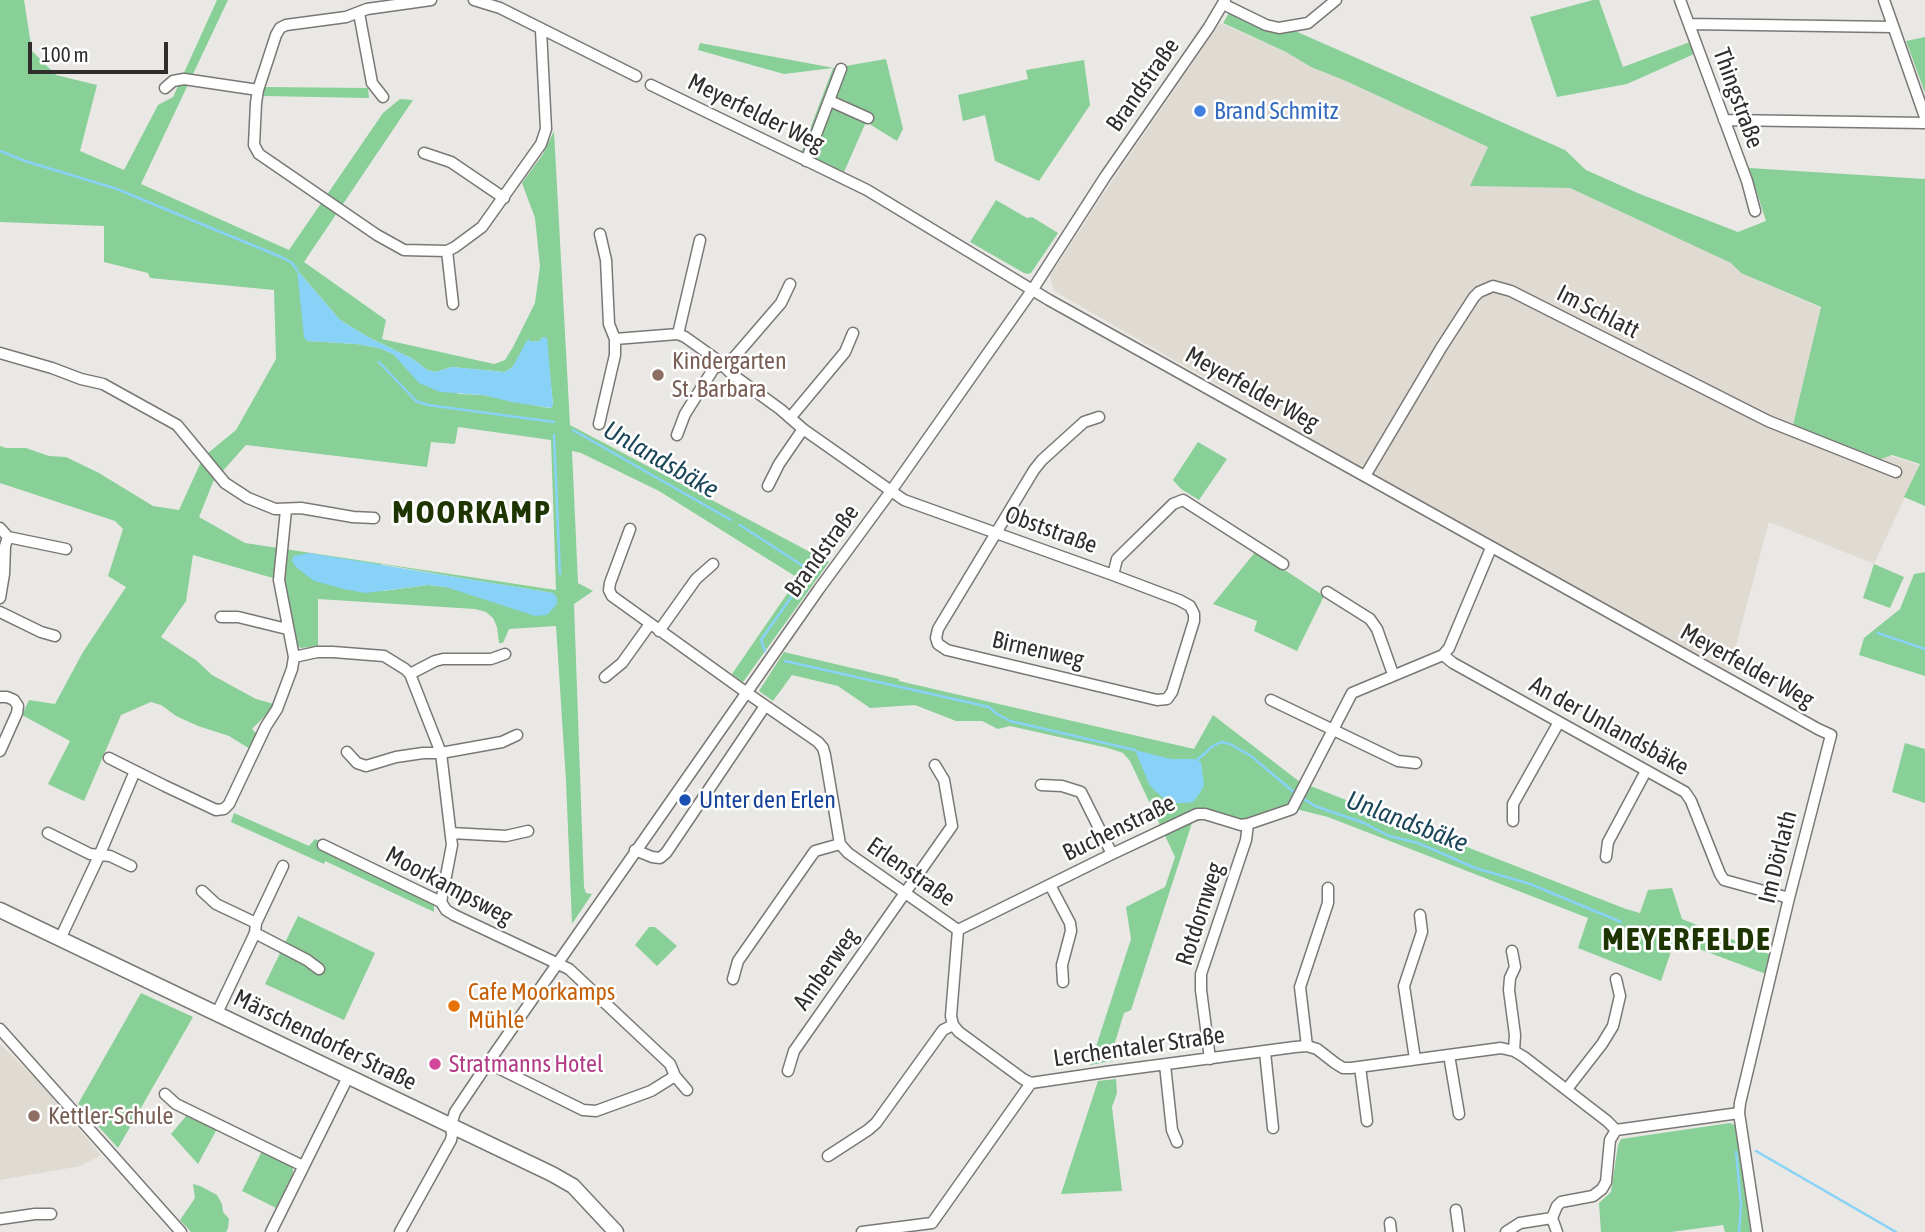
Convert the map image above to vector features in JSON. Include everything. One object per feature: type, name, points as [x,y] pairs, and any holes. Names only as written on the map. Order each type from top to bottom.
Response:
[{"type":"street","points":[[431,0],[368,9],[346,17],[280,28],[258,90],[254,145],[260,153],[377,235],[404,250],[447,251],[482,227],[541,144],[546,129],[541,30]]},
{"type":"street","points":[[474,0],[500,8],[636,76]]},
{"type":"street","points":[[1224,2],[1266,25],[1279,28],[1308,23],[1336,0]]},
{"type":"street","name":"Thingstraße","points":[[1680,0],[1755,211]]},
{"type":"street","points":[[1884,0],[1925,117]]},
{"type":"street","name":"Brandstraße","points":[[400,1232],[451,1140],[451,1125],[455,1112],[635,850],[1033,289],[1105,177],[1224,2]]},
{"type":"street","points":[[359,13],[372,83],[383,97]]},
{"type":"street","points":[[1689,24],[1893,27]]},
{"type":"street","points":[[806,161],[841,69]]},
{"type":"street","points":[[165,88],[173,81],[184,79],[258,90]]},
{"type":"street","name":"Meyerfelder Weg","points":[[651,85],[867,190],[1074,313],[1491,548],[1831,735]]},
{"type":"street","points":[[830,101],[868,118]]},
{"type":"street","points":[[1724,120],[1925,122]]},
{"type":"street","points":[[424,153],[451,162],[504,198]]},
{"type":"street","points":[[598,424],[615,355],[615,339],[609,324],[606,260],[600,234]]},
{"type":"street","points":[[615,339],[678,334],[699,240]]},
{"type":"street","points":[[447,251],[453,304]]},
{"type":"street","points":[[677,435],[685,414],[714,368],[731,361],[781,303],[790,284]]},
{"type":"street","name":"Im Schlatt","points":[[1364,476],[1474,296],[1493,286],[1511,291],[1768,421],[1896,472]]},
{"type":"street","points":[[790,418],[845,352],[853,333]]},
{"type":"street","name":"Obststraße","points":[[678,334],[724,365],[733,375],[803,429],[904,500],[1179,600],[1190,606],[1194,614]]},
{"type":"street","points":[[0,353],[103,384],[177,425],[225,483],[248,498],[275,509],[301,508],[374,518]]},
{"type":"street","points":[[996,533],[1042,460],[1084,422],[1099,417]]},
{"type":"street","points":[[768,486],[779,464],[803,429]]},
{"type":"street","points":[[1114,575],[1117,559],[1173,504],[1183,500],[1283,564]]},
{"type":"street","points":[[109,758],[216,810],[224,809],[229,804],[266,726],[277,709],[292,669],[294,657],[279,580],[286,510]]},
{"type":"street","name":"Erlenstraße","points":[[630,529],[609,590],[612,596],[818,742],[823,748],[840,844],[848,853],[958,930],[951,1016],[953,1025]]},
{"type":"street","points":[[0,598],[5,574],[4,533],[66,548]]},
{"type":"street","name":"Birnenweg","points":[[996,533],[938,629],[938,644],[947,650],[1157,700],[1167,698],[1172,692],[1194,614]]},
{"type":"street","points":[[1443,655],[1449,648],[1491,548]]},
{"type":"street","points":[[605,677],[622,663],[696,579],[713,564]]},
{"type":"street","points":[[1327,592],[1370,619],[1377,629],[1393,674]]},
{"type":"street","points":[[0,612],[55,636]]},
{"type":"street","points":[[221,617],[238,617],[287,629]]},
{"type":"street","points":[[294,657],[317,652],[384,656],[410,674],[441,753],[452,845],[441,902]]},
{"type":"street","points":[[410,674],[443,659],[491,659],[505,654]]},
{"type":"street","name":"Buchenstraße","points":[[958,930],[1197,814],[1235,824],[1248,824],[1288,812],[1295,806],[1352,693],[1443,655]]},
{"type":"street","name":"An der Unlandsbäke","points":[[1443,655],[1452,663],[1688,796],[1724,880],[1789,898]]},
{"type":"street","points":[[0,697],[8,697],[18,706],[0,751]]},
{"type":"street","points":[[1271,700],[1398,761],[1416,763]]},
{"type":"street","points":[[635,850],[652,858],[660,858],[666,853],[765,706]]},
{"type":"street","points":[[1513,821],[1513,804],[1559,722]]},
{"type":"street","points":[[346,752],[357,763],[366,766],[396,757],[441,753],[502,742],[517,735]]},
{"type":"street","name":"Im Dörlath","points":[[1757,1232],[1739,1113],[1740,1103],[1831,735]]},
{"type":"street","name":"Amberweg","points":[[788,1071],[794,1051],[951,826],[944,780],[935,765]]},
{"type":"street","points":[[60,939],[135,771]]},
{"type":"street","points":[[1606,857],[1608,842],[1646,771]]},
{"type":"street","points":[[1041,785],[1062,786],[1081,792],[1112,853]]},
{"type":"street","name":"Rotdornweg","points":[[1210,1059],[1201,974],[1247,840],[1248,824]]},
{"type":"street","points":[[451,833],[506,836],[528,831]]},
{"type":"street","points":[[48,833],[90,853],[110,856],[131,866]]},
{"type":"street","points":[[733,979],[738,961],[815,851],[840,844]]},
{"type":"street","name":"Moorkampsweg","points":[[323,845],[441,902],[446,910],[454,915],[569,969],[670,1065],[687,1090]]},
{"type":"street","points":[[217,1013],[283,866]]},
{"type":"street","points":[[1050,885],[1072,931],[1062,965],[1063,982]]},
{"type":"street","points":[[1328,888],[1328,903],[1300,987],[1307,1046],[1317,1049],[1343,1068],[1501,1048],[1514,1051],[1567,1089],[1616,1130]]},
{"type":"street","points":[[202,891],[216,904],[319,970]]},
{"type":"street","name":"Märschendorfer Straße","points":[[0,910],[573,1186],[616,1232]]},
{"type":"street","points":[[1415,1059],[1404,986],[1422,932],[1420,915]]},
{"type":"street","points":[[1512,951],[1515,967],[1509,990],[1515,1035],[1514,1051]]},
{"type":"street","points":[[1567,1089],[1613,1026],[1620,996],[1616,979]]},
{"type":"street","points":[[828,1156],[876,1123],[943,1030],[953,1025],[1031,1083]]},
{"type":"street","points":[[0,1029],[181,1232]]},
{"type":"street","name":"Lerchentaler Straße","points":[[862,1232],[932,1223],[1031,1083],[1307,1046]]},
{"type":"street","points":[[1265,1052],[1273,1128]]},
{"type":"street","points":[[1449,1055],[1458,1114]]},
{"type":"street","points":[[488,1063],[583,1110],[596,1111],[651,1091],[675,1076]]},
{"type":"street","points":[[1165,1065],[1172,1130],[1177,1142]]},
{"type":"street","points":[[1360,1067],[1367,1121]]},
{"type":"street","points":[[271,1232],[348,1077]]},
{"type":"street","points":[[165,1094],[176,1104],[303,1166]]},
{"type":"street","points":[[1616,1130],[1739,1113]]},
{"type":"street","points":[[1557,1232],[1552,1218],[1557,1206],[1562,1202],[1593,1196],[1601,1189],[1605,1182],[1610,1140],[1616,1130]]},
{"type":"street","points":[[1456,1210],[1459,1232]]},
{"type":"street","points":[[0,1219],[51,1214]]},
{"type":"street","points":[[1506,1232],[1520,1223],[1552,1218]]},
{"type":"shaded area","points":[[1220,23],[1488,147],[1471,186],[1570,188],[1731,263],[1741,273],[1821,308],[1793,425],[1920,465],[1874,564],[1769,522],[1729,671],[1456,522],[1054,291],[1050,276]]},
{"type":"shaded area","name":"Kettler-Schule","points":[[0,1044],[35,1078],[101,1155],[81,1166],[0,1180]]},
{"type":"green space","points":[[0,0],[24,0],[32,51],[56,75],[97,85],[80,151],[124,170],[158,105],[173,97],[217,0],[228,0],[141,184],[289,250],[383,113],[400,99],[413,100],[304,262],[386,320],[382,339],[494,364],[505,360],[535,303],[540,266],[535,218],[522,183],[543,154],[554,131],[570,425],[829,562],[743,682],[732,674],[798,578],[659,491],[572,451],[578,583],[593,591],[574,604],[584,887],[586,893],[592,894],[572,924],[556,626],[509,629],[503,643],[499,643],[493,618],[486,612],[475,609],[318,599],[318,646],[301,648],[295,644],[287,595],[273,578],[193,555],[186,601],[161,637],[197,661],[212,675],[256,699],[274,704],[252,729],[257,734],[250,749],[229,736],[198,726],[151,702],[121,715],[84,801],[48,784],[70,741],[22,715],[29,700],[55,704],[83,652],[126,587],[108,576],[123,529],[115,521],[0,483],[0,446],[26,448],[49,456],[66,457],[99,473],[153,506],[179,510],[200,464],[208,453],[236,430],[276,359],[274,290],[150,278],[148,273],[104,262],[104,226],[0,222]],"holes":[[[298,271],[340,320],[413,359],[427,370],[435,372],[452,367],[504,372],[512,368],[528,340],[531,342],[546,338],[553,405],[548,408],[483,395],[459,394],[379,348],[307,341]],[[458,427],[551,440],[556,590],[245,543],[199,517],[213,482],[246,445],[427,467],[431,442],[455,444]],[[381,564],[553,593],[473,594],[428,585],[383,591]]]},
{"type":"green space","points":[[1599,0],[1623,67],[1690,42],[1694,54],[1627,84],[1557,97],[1530,17]]},
{"type":"green space","points":[[1234,4],[1565,150],[1586,170],[1738,232],[1766,221],[1749,168],[1925,179],[1925,506],[1904,497],[1920,464],[1892,455],[1881,459],[1793,425],[1821,307],[1741,273],[1731,263],[1570,188],[1470,186],[1488,147],[1311,67],[1286,52],[1223,23]]},
{"type":"green space","points":[[1925,37],[1925,93],[1906,41]]},
{"type":"green space","points":[[700,43],[834,68],[886,59],[903,129],[897,141],[866,122],[844,172],[801,153],[833,68],[784,74],[698,50]]},
{"type":"green space","points":[[1084,60],[1090,105],[1039,181],[995,161],[985,115],[963,121],[958,95],[1028,79],[1026,70]]},
{"type":"green space","points":[[265,87],[368,88],[369,98],[263,96]]},
{"type":"green space","points":[[996,200],[1058,233],[1031,273],[1024,273],[970,242]]},
{"type":"green space","points":[[1198,442],[1227,459],[1199,500],[1181,489],[1173,480]]},
{"type":"green space","points":[[1256,551],[1324,596],[1297,651],[1254,631],[1257,621],[1213,604]]},
{"type":"green space","points":[[1874,564],[1904,577],[1890,608],[1863,598]]},
{"type":"green space","points":[[1925,572],[1925,676],[1859,655],[1864,638],[1900,609],[1914,574]]},
{"type":"green space","points":[[784,652],[1194,749],[1213,715],[1300,782],[1626,909],[1640,913],[1648,890],[1672,888],[1682,919],[1771,955],[1766,974],[1675,940],[1661,981],[1578,948],[1588,918],[1328,817],[1288,807],[1243,819],[1201,820],[1192,823],[1131,1010],[1124,1013],[1112,1052],[1112,1061],[1090,1065],[1131,939],[1126,907],[1165,887],[1175,857],[1130,761],[1123,753],[1108,748],[1010,726],[998,729],[982,721],[956,721],[915,705],[870,708],[838,686],[792,675],[773,701],[759,691]]},
{"type":"green space","points":[[1905,743],[1925,749],[1925,803],[1892,792]]},
{"type":"green space","points":[[234,813],[309,846],[315,839],[434,895],[434,912],[325,861],[324,864],[231,822]]},
{"type":"green space","points":[[298,916],[375,953],[344,1020],[265,984]]},
{"type":"green space","points":[[649,927],[655,927],[677,946],[657,966],[635,945]]},
{"type":"green space","points":[[141,993],[193,1017],[118,1148],[78,1104]]},
{"type":"green space","points":[[1116,1079],[1117,1093],[1112,1107],[1122,1191],[1061,1194],[1098,1081]]},
{"type":"green space","points":[[187,1115],[217,1129],[198,1164],[171,1134]]},
{"type":"green space","points":[[1730,1123],[1739,1127],[1754,1232],[1725,1232],[1723,1225],[1671,1232],[1601,1232],[1599,1203],[1611,1192],[1621,1139]]},
{"type":"green space","points":[[262,1151],[293,1169],[276,1208],[242,1191]]},
{"type":"green space","points":[[193,1184],[217,1195],[223,1212],[229,1219],[226,1232],[191,1232],[180,1220],[195,1198]]},
{"type":"water","points":[[297,270],[340,320],[413,359],[427,370],[435,372],[452,367],[504,372],[512,368],[529,339],[531,342],[547,338],[553,405],[551,408],[483,395],[440,392],[419,383],[393,354],[379,348],[307,341],[304,337]]},
{"type":"water","points":[[309,553],[553,593],[557,604],[547,615],[535,616],[446,587],[428,585],[365,593],[344,589],[314,581],[296,567],[292,561],[293,556]]},
{"type":"water","points":[[1135,750],[1171,759],[1194,759],[1201,762],[1204,785],[1200,793],[1193,802],[1175,803],[1166,800],[1149,784]]},
{"type":"waterway","points":[[0,151],[117,189],[281,257],[292,263],[297,270]]},
{"type":"waterway","points":[[379,362],[416,401],[428,405],[554,422]]},
{"type":"waterway","name":"Unlandsbäke","points":[[573,430],[731,520]]},
{"type":"waterway","points":[[554,435],[560,574]]},
{"type":"waterway","name":"Unlandsbäke","points":[[740,525],[806,570],[806,576],[761,640],[765,651]]},
{"type":"waterway","points":[[1878,633],[1925,649]]},
{"type":"waterway","name":"Unlandsbäke","points":[[785,661],[989,707],[1010,721],[1135,750]]},
{"type":"waterway","name":"Unlandsbäke","points":[[1197,760],[1221,742],[1230,744],[1251,756],[1296,794]]},
{"type":"waterway","name":"Unlandsbäke","points":[[1302,798],[1315,806],[1364,823],[1389,836],[1418,843],[1475,868],[1530,884],[1621,922]]},
{"type":"waterway","name":"Unlandsbäke","points":[[1683,935],[1726,949]]},
{"type":"waterway","name":"Unlandsbäke","points":[[1756,1151],[1896,1232]]},
{"type":"waterway","points":[[1736,1152],[1741,1205],[1739,1232]]},
{"type":"place","name":"Brand Schmitz","points":[[1200,111]]},
{"type":"place","name":"Kindergarten St. Barbara","points":[[658,375]]},
{"type":"place","name":"Unter den Erlen","points":[[685,800]]},
{"type":"place","name":"Cafe Moorkamps Mühle","points":[[454,1006]]},
{"type":"place","name":"Stratmanns Hotel","points":[[435,1064]]},
{"type":"place","name":"Kettler-Schule","points":[[34,1116]]},
{"type":"district","name":"MOORKAMP","points":[[472,513]]},
{"type":"district","name":"MEYERFELDE","points":[[1687,940]]}]
